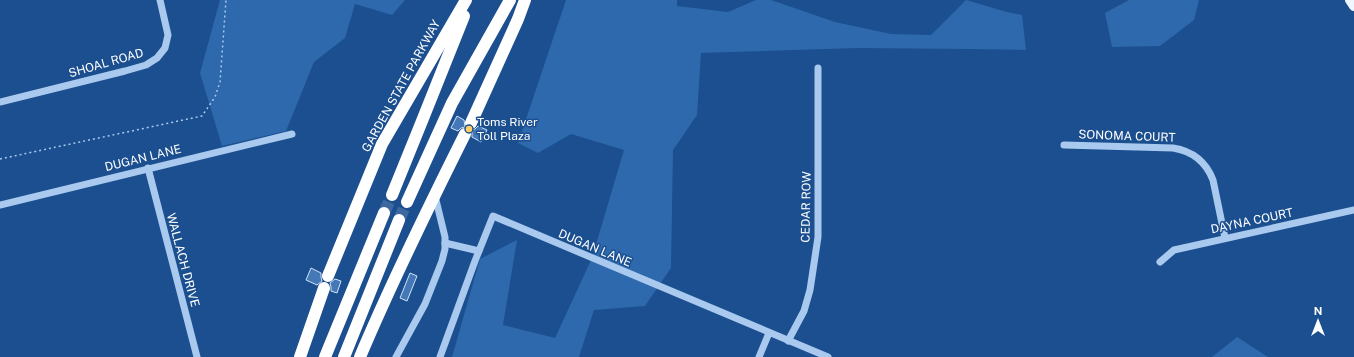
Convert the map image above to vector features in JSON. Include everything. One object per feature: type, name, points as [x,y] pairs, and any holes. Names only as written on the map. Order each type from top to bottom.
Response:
[{"type":"highway","name":"GARDEN STATE PARKWAY","points":[[328,276],[382,144],[466,0]]},
{"type":"highway","points":[[392,195],[470,0]]},
{"type":"highway","points":[[407,202],[452,103],[510,0]]},
{"type":"highway","points":[[471,122],[518,19],[525,0]]},
{"type":"highway","points":[[360,357],[388,292],[465,134]]},
{"type":"highway","points":[[325,357],[384,213]]},
{"type":"highway","points":[[344,357],[399,220]]},
{"type":"highway","points":[[300,357],[324,288]]},
{"type":"main road","points":[[1350,0],[1354,6]]},
{"type":"street","name":"SHOAL ROAD","points":[[0,102],[125,71],[146,65],[157,58],[166,48],[168,35],[160,0]]},
{"type":"street","name":"CEDAR ROW","points":[[788,341],[804,310],[810,290],[818,237],[818,68]]},
{"type":"street","name":"DUGAN LANE","points":[[0,205],[292,134]]},
{"type":"street","name":"SONOMA COURT","points":[[1064,145],[1173,148],[1184,150],[1194,155],[1209,171],[1225,238]]},
{"type":"street","name":"WALLACH DRIVE","points":[[148,168],[197,357]]},
{"type":"street","points":[[396,357],[426,304],[442,261],[445,237],[435,195]]},
{"type":"street","name":"DAYNA COURT","points":[[1160,262],[1174,250],[1354,210]]},
{"type":"street","name":"DUGAN LANE","points":[[440,357],[493,216],[828,357]]},
{"type":"street","points":[[445,243],[479,251]]},
{"type":"street","points":[[759,357],[769,333]]},
{"type":"path","points":[[0,159],[202,116],[215,97],[220,82],[226,0]]},
{"type":"shaded area","points":[[220,0],[405,0],[392,15],[355,4],[345,38],[314,62],[286,131],[222,146],[200,73]]},
{"type":"shaded area","points":[[566,0],[677,0],[677,6],[728,12],[756,0],[771,0],[835,22],[891,34],[931,35],[966,0],[1022,15],[1026,50],[858,48],[701,53],[697,115],[673,150],[671,268],[645,306],[594,310],[579,357],[452,357],[480,259],[517,240],[503,325],[555,338],[592,258],[624,150],[571,134],[538,153],[518,143]]},
{"type":"shaded area","points":[[1129,0],[1199,0],[1194,20],[1160,46],[1112,47],[1105,13]]},
{"type":"shaded area","points":[[1237,337],[1268,357],[1212,357]]},
{"type":"building","points":[[457,116],[464,120],[465,127],[458,131],[451,128]]},
{"type":"building","points":[[478,126],[487,130],[481,142],[472,137],[472,130]]},
{"type":"building","points":[[311,268],[321,273],[322,281],[317,285],[306,280]]},
{"type":"building","points":[[410,273],[417,276],[407,301],[400,298]]},
{"type":"building","points":[[335,279],[341,281],[337,293],[331,291],[330,283]]},
{"type":"tunnel","points":[[384,213],[392,195]]},
{"type":"tunnel","points":[[399,220],[407,202]]},
{"type":"place","name":"Toms River Toll Plaza","points":[[469,129]]}]
